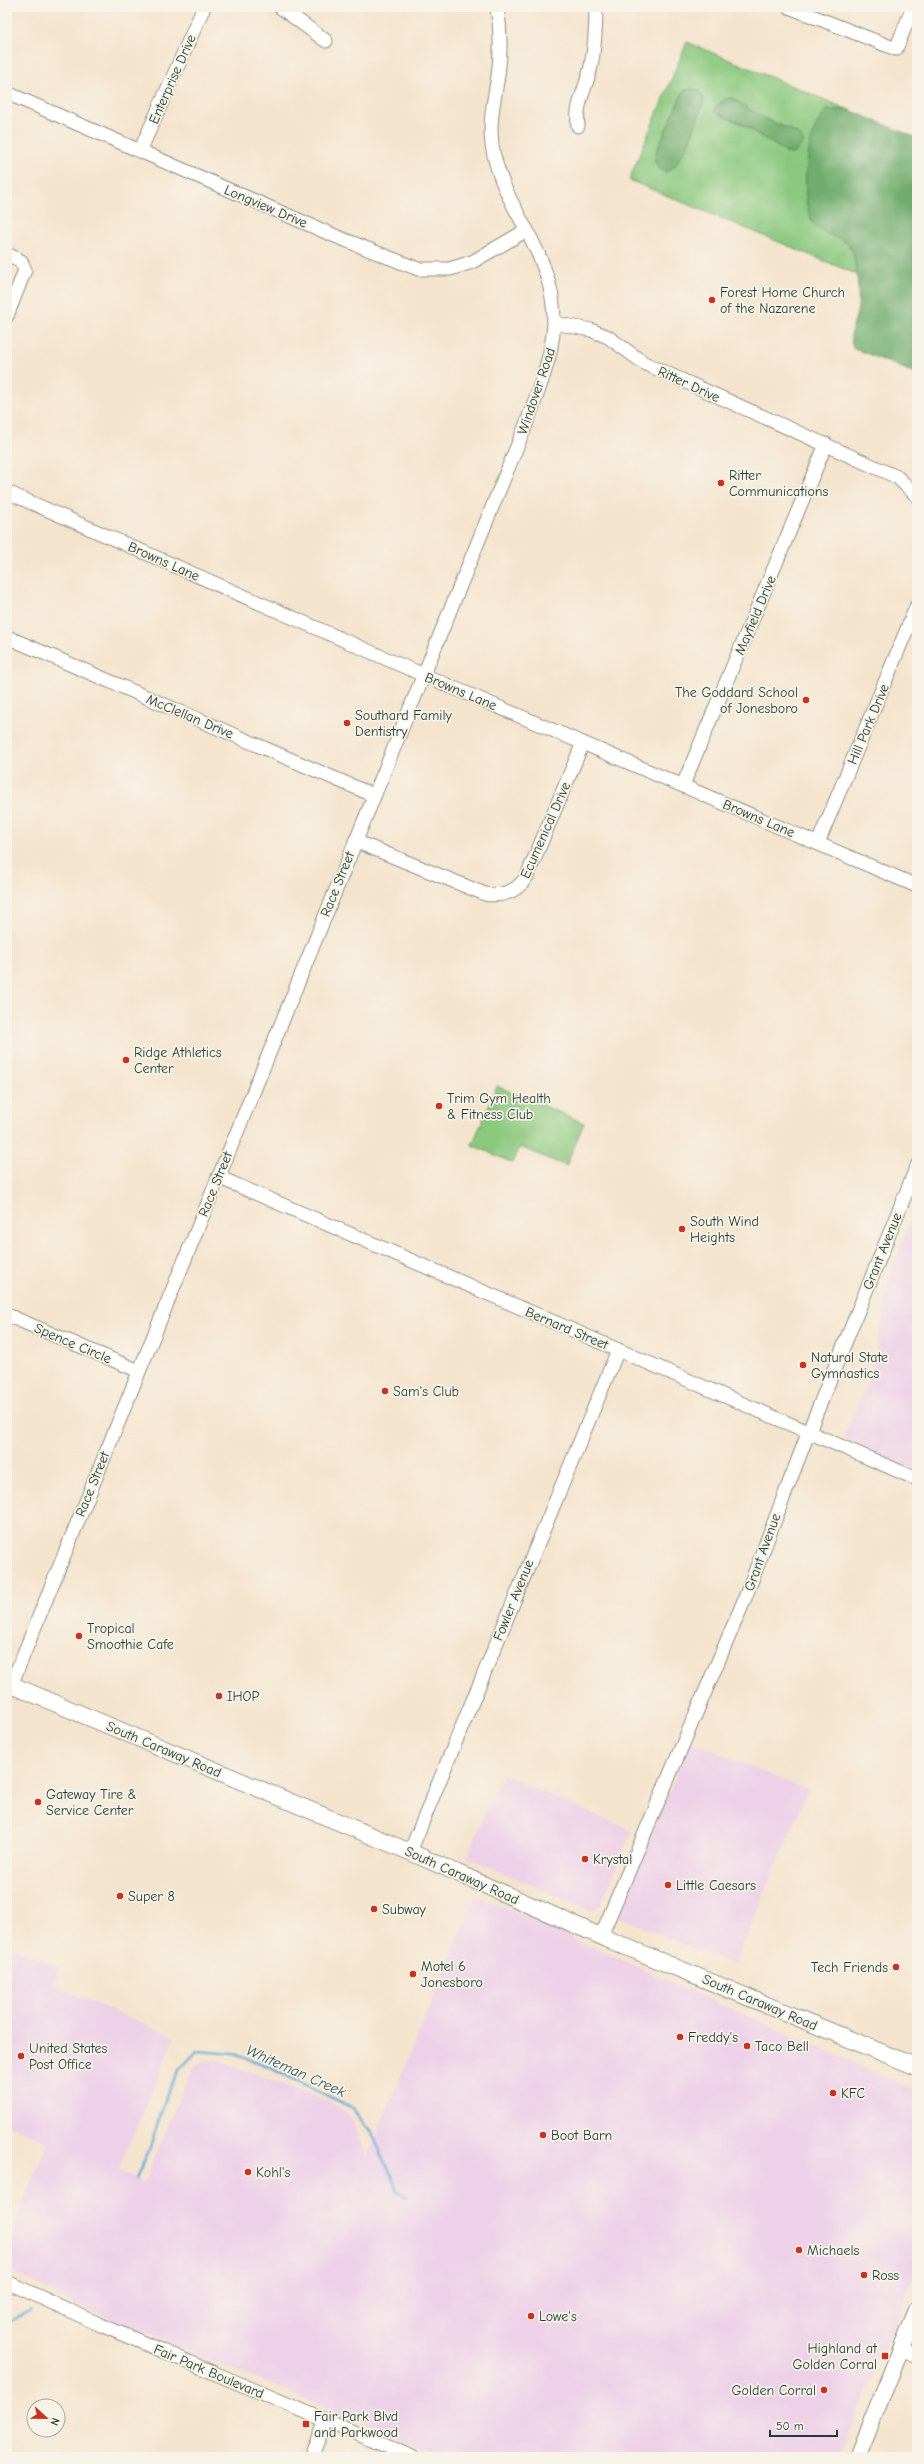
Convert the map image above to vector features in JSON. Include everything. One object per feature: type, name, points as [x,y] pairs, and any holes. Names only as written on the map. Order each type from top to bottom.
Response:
[{"type":"main road","name":"South Caraway Road","points":[[8,1688],[410,1852],[601,1936],[917,2067]]},
{"type":"main road","points":[[900,2060],[917,2064]]},
{"type":"main road","points":[[900,2060],[917,2072]]},
{"type":"main road","points":[[857,2457],[917,2310]]},
{"type":"street","name":"Enterprise Drive","points":[[140,151],[204,7]]},
{"type":"street","points":[[280,7],[326,41]]},
{"type":"street","name":"Windover Road","points":[[423,674],[528,422],[549,364],[554,324],[550,283],[527,230],[505,192],[492,145],[491,111],[498,77],[500,38],[496,7]]},
{"type":"street","points":[[578,126],[579,105],[588,81],[594,52],[596,7]]},
{"type":"street","points":[[789,7],[896,49],[913,7]]},
{"type":"street","name":"Longview Drive","points":[[7,93],[418,269],[450,269],[472,262],[527,230]]},
{"type":"street","points":[[7,254],[19,259],[25,270],[7,316]]},
{"type":"street","name":"Ritter Drive","points":[[554,324],[591,330],[608,337],[644,363],[826,444]]},
{"type":"street","points":[[826,444],[897,477],[917,496]]},
{"type":"street","name":"Mayfield Drive","points":[[683,785],[826,444]]},
{"type":"street","name":"Browns Lane","points":[[7,492],[423,674],[917,886]]},
{"type":"street","name":"Hill Park Drive","points":[[818,843],[917,605]]},
{"type":"street","name":"McClellan Drive","points":[[7,637],[374,795]]},
{"type":"street","name":"Race Street","points":[[8,1688],[423,674]]},
{"type":"street","name":"Ecumenical Drive","points":[[355,841],[485,894],[496,896],[513,891],[527,876],[583,743]]},
{"type":"street","name":"Grant Avenue","points":[[601,1936],[743,1603],[809,1431],[917,1166]]},
{"type":"street","name":"Bernard Street","points":[[218,1177],[809,1431],[917,1479]]},
{"type":"street","name":"Spence Circle","points":[[8,1318],[138,1371]]},
{"type":"street","name":"Fowler Avenue","points":[[410,1852],[618,1350]]},
{"type":"street","name":"Fair Park Boulevard","points":[[7,2282],[53,2304],[412,2457]]},
{"type":"street","points":[[901,2350],[917,2357]]},
{"type":"street","points":[[310,2457],[326,2421]]},
{"type":"shaded area","points":[[917,1205],[917,1471],[843,1438],[866,1388],[877,1350],[888,1285],[902,1241]]},
{"type":"shaded area","points":[[691,1741],[808,1791],[734,1965],[617,1916]]},
{"type":"shaded area","points":[[501,1774],[632,1831],[601,1905],[591,1911],[467,1857]]},
{"type":"shaded area","points":[[476,1895],[917,2091],[917,2269],[840,2457],[445,2457],[87,2309],[7,2270],[7,2244],[48,2142],[7,2125],[7,1945],[60,1968],[52,1985],[175,2037],[118,2170],[144,2182],[193,2067],[202,2061],[216,2059],[330,2102],[347,2114],[355,2125],[367,2157]]},
{"type":"green space","points":[[687,42],[847,109],[826,110],[819,229],[836,236],[847,244],[853,255],[856,274],[629,180]],"holes":[[[684,90],[704,99],[695,126],[674,168],[655,161],[656,152]],[[732,98],[761,117],[790,129],[802,137],[794,154],[786,152],[740,123],[723,117],[715,107],[726,99]]]},
{"type":"green space","points":[[684,90],[699,90],[704,99],[685,150],[673,167],[666,172],[658,168],[655,161],[656,152]]},
{"type":"green space","points":[[732,98],[761,117],[798,134],[804,142],[794,154],[786,152],[741,123],[714,112],[715,107],[726,99]]},
{"type":"green space","points":[[847,109],[917,138],[917,234],[914,259],[917,270],[917,374],[853,348],[851,343],[851,333],[858,307],[858,289],[853,252],[850,246],[845,242],[817,228],[811,220],[808,209],[806,196],[806,169],[810,144],[814,131],[826,110]]},
{"type":"green space","points":[[497,1086],[584,1123],[566,1166],[520,1147],[513,1163],[472,1145]]},
{"type":"waterway","name":"Whiteman Creek","points":[[136,2179],[150,2148],[166,2097],[178,2071],[197,2051],[233,2054],[260,2063],[351,2107],[372,2133],[398,2191],[407,2196]]},
{"type":"waterway","name":"Whiteman Creek","points":[[7,2322],[31,2310]]},
{"type":"place","name":"Forest Home Church of the Nazarene","points":[[712,300]]},
{"type":"place","name":"Ritter Communications","points":[[721,483]]},
{"type":"place","name":"The Goddard School of Jonesboro","points":[[806,700]]},
{"type":"place","name":"Southard Family Dentistry","points":[[347,723]]},
{"type":"place","name":"Ridge Athletics Center","points":[[126,1060]]},
{"type":"place","name":"Trim Gym Health & Fitness Club","points":[[439,1106]]},
{"type":"place","name":"South Wind Heights","points":[[682,1229]]},
{"type":"place","name":"Natural State Gymnastics","points":[[803,1365]]},
{"type":"place","name":"Sam's Club","points":[[385,1391]]},
{"type":"place","name":"Tropical Smoothie Cafe","points":[[79,1636]]},
{"type":"place","name":"IHOP","points":[[219,1696]]},
{"type":"place","name":"Gateway Tire & Service Center","points":[[38,1802]]},
{"type":"place","name":"Krystal","points":[[585,1859]]},
{"type":"place","name":"Little Caesars","points":[[668,1885]]},
{"type":"place","name":"Super 8","points":[[120,1896]]},
{"type":"place","name":"Subway","points":[[374,1909]]},
{"type":"place","name":"Tech Friends","points":[[896,1967]]},
{"type":"place","name":"Motel 6 Jonesboro","points":[[413,1974]]},
{"type":"place","name":"Freddy's","points":[[680,2037]]},
{"type":"place","name":"Taco Bell","points":[[747,2046]]},
{"type":"place","name":"United States Post Office","points":[[21,2056]]},
{"type":"place","name":"KFC","points":[[833,2093]]},
{"type":"place","name":"Boot Barn","points":[[543,2135]]},
{"type":"place","name":"Kohl's","points":[[248,2172]]},
{"type":"place","name":"Michaels","points":[[799,2250]]},
{"type":"place","name":"Ross","points":[[864,2275]]},
{"type":"place","name":"Lowe's","points":[[531,2316]]},
{"type":"place","name":"Highland at Golden Corral","points":[[885,2356]]},
{"type":"place","name":"Golden Corral","points":[[824,2390]]},
{"type":"place","name":"Fair Park Blvd and Parkwood","points":[[306,2424]]}]
